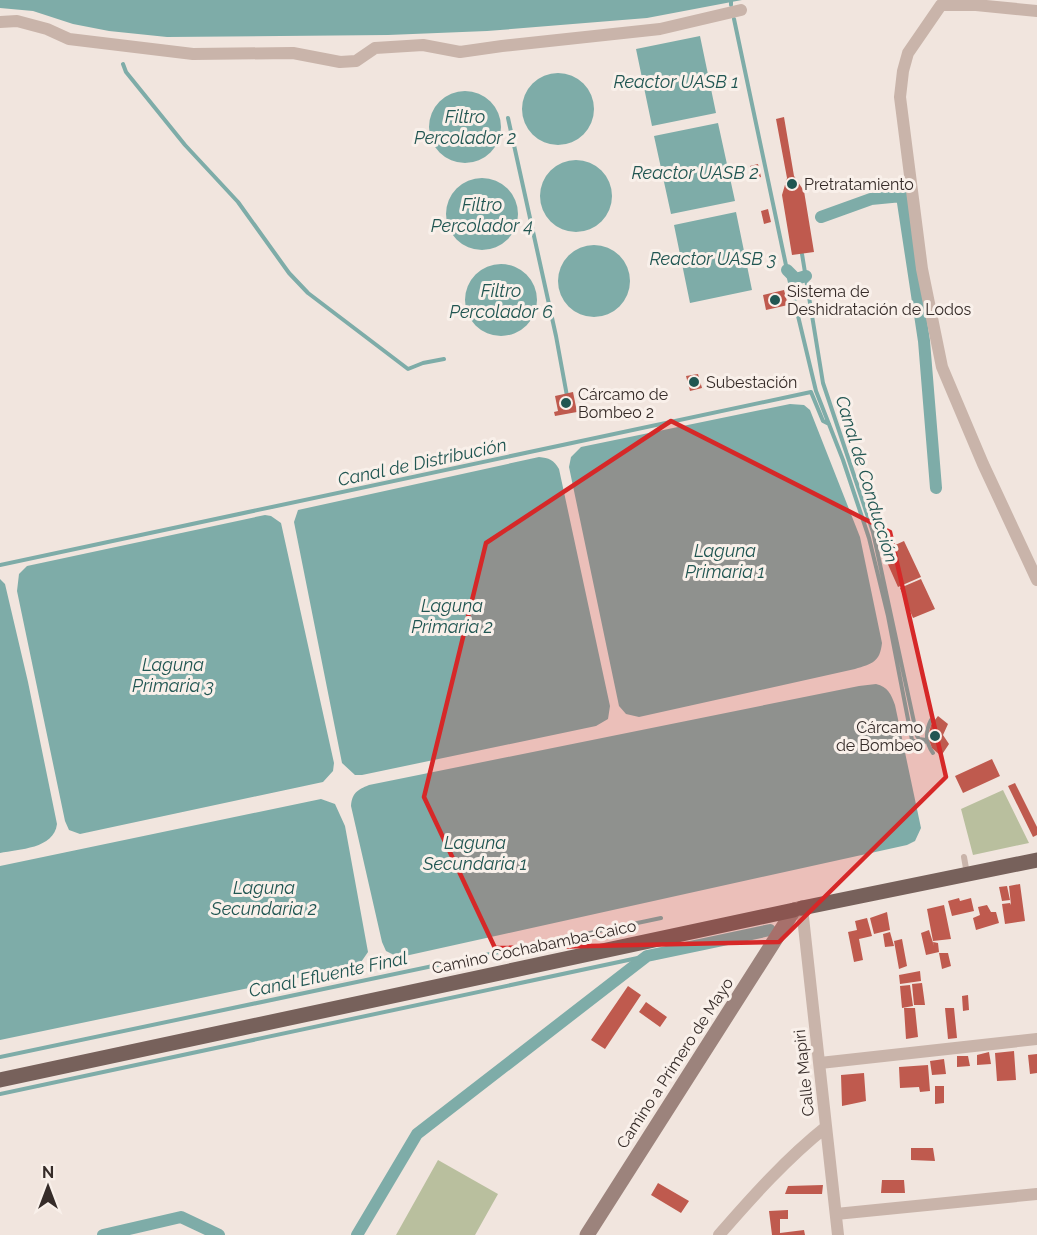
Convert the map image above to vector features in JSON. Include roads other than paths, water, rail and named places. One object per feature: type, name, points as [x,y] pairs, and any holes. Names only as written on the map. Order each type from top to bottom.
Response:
[{"type":"main road","name":"Camino Cochabamba-Caico","points":[[0,1080],[1037,860]]},
{"type":"main road","name":"Camino a Primero de Mayo","points":[[587,1235],[798,909]]},
{"type":"street","points":[[1037,11],[941,5],[908,53],[900,97],[922,269],[942,367],[983,464],[1037,580]]},
{"type":"street","points":[[0,22],[17,21],[47,29],[69,39],[194,54],[293,53],[340,62],[356,61],[375,48],[423,45],[460,52],[479,51],[502,46],[660,29],[741,10]]},
{"type":"street","name":"Calle Mapiri","points":[[798,909],[820,1063],[838,1235]]},
{"type":"street","points":[[820,1063],[1037,1039]]},
{"type":"street","points":[[719,1235],[746,1203],[826,1127]]},
{"type":"street","points":[[836,1214],[1037,1194]]},
{"type":"lane","points":[[964,857],[967,874]]},
{"type":"water","points":[[0,0],[742,0],[647,18],[487,31],[388,35],[167,37],[109,31],[73,24],[33,11],[0,8]]},
{"type":"water","name":"Reactor UASB 1","points":[[700,36],[716,113],[652,126],[636,49]]},
{"type":"water","points":[[558,73],[578,79],[588,89],[594,109],[588,129],[578,139],[558,145],[538,139],[528,129],[522,109],[528,89],[538,79]]},
{"type":"water","name":"Filtro Percolador 2","points":[[465,91],[485,97],[495,107],[501,127],[495,147],[485,157],[465,163],[445,157],[435,147],[429,127],[435,107],[445,97]]},
{"type":"water","name":"Reactor UASB 2","points":[[718,123],[735,201],[671,214],[654,136]]},
{"type":"water","points":[[576,160],[596,166],[606,176],[612,196],[606,216],[596,226],[576,232],[556,226],[546,216],[540,196],[546,176],[556,166]]},
{"type":"water","name":"Filtro Percolador 4","points":[[482,178],[502,184],[512,194],[518,214],[512,234],[502,244],[482,250],[462,244],[452,234],[446,214],[452,194],[462,184]]},
{"type":"water","name":"Reactor UASB 3","points":[[736,212],[752,290],[690,303],[674,225]]},
{"type":"water","points":[[594,245],[614,251],[624,261],[630,281],[624,301],[614,311],[594,317],[574,311],[564,301],[558,281],[564,261],[574,251]]},
{"type":"water","name":"Filtro Percolador 6","points":[[501,264],[521,270],[531,280],[537,300],[531,320],[521,330],[501,336],[481,330],[471,320],[465,300],[471,280],[481,270]]},
{"type":"water","name":"Laguna Primaria 1","points":[[790,404],[804,405],[810,410],[860,537],[882,643],[877,658],[870,664],[855,669],[639,717],[626,714],[619,706],[569,467],[571,457],[581,447]]},
{"type":"water","name":"Laguna Primaria 2","points":[[539,457],[551,460],[559,469],[610,706],[608,719],[596,726],[355,775],[342,763],[294,522],[298,510]]},
{"type":"water","name":"Laguna Primaria 3","points":[[265,515],[281,523],[334,763],[333,771],[323,782],[80,834],[69,830],[65,821],[17,591],[19,574],[27,566]]},
{"type":"water","points":[[0,579],[5,584],[28,682],[57,824],[50,839],[43,843],[26,849],[0,853]]},
{"type":"water","name":"Laguna Secundaria 1","points":[[876,684],[888,692],[895,705],[921,828],[915,841],[907,845],[405,956],[394,955],[386,951],[351,806],[354,795],[361,789],[369,785]]},
{"type":"water","name":"Laguna Secundaria 2","points":[[321,799],[335,804],[345,826],[368,952],[359,965],[0,1040],[0,866]]},
{"type":"waterway","points":[[731,0],[731,5]]},
{"type":"waterway","points":[[734,19],[787,270],[816,391],[843,460],[869,538],[888,616],[912,740],[921,744],[926,741]]},
{"type":"waterway","points":[[123,64],[126,72],[185,145],[238,202],[289,273],[308,293],[408,369],[444,359]]},
{"type":"waterway","points":[[508,118],[567,396]]},
{"type":"waterway","points":[[821,217],[871,199],[902,196],[924,341],[936,488]]},
{"type":"waterway","name":"Canal de Conducción","points":[[802,254],[823,383],[873,532],[917,736],[919,739],[926,740]]},
{"type":"waterway","points":[[787,270],[796,279],[806,276]]},
{"type":"waterway","name":"Canal de Distribución","points":[[0,565],[811,392],[823,421],[829,424]]},
{"type":"waterway","name":"Canal de Conducción","points":[[931,720],[927,737],[928,745],[933,753]]},
{"type":"waterway","name":"Canal Efluente Final","points":[[0,1057],[661,918]]},
{"type":"waterway","points":[[357,1235],[417,1134],[647,956],[770,930]]},
{"type":"waterway","points":[[0,1094],[647,956]]},
{"type":"waterway","points":[[103,1235],[181,1217],[219,1235]]},
{"type":"place","name":"Pretratamiento","points":[[792,184]]},
{"type":"place","name":"Sistema de Deshidratación de Lodos","points":[[775,300]]},
{"type":"place","name":"Subestación","points":[[694,382]]},
{"type":"place","name":"Cárcamo de Bombeo 2","points":[[566,403]]},
{"type":"place","name":"Cárcamo de Bombeo","points":[[935,736]]}]
